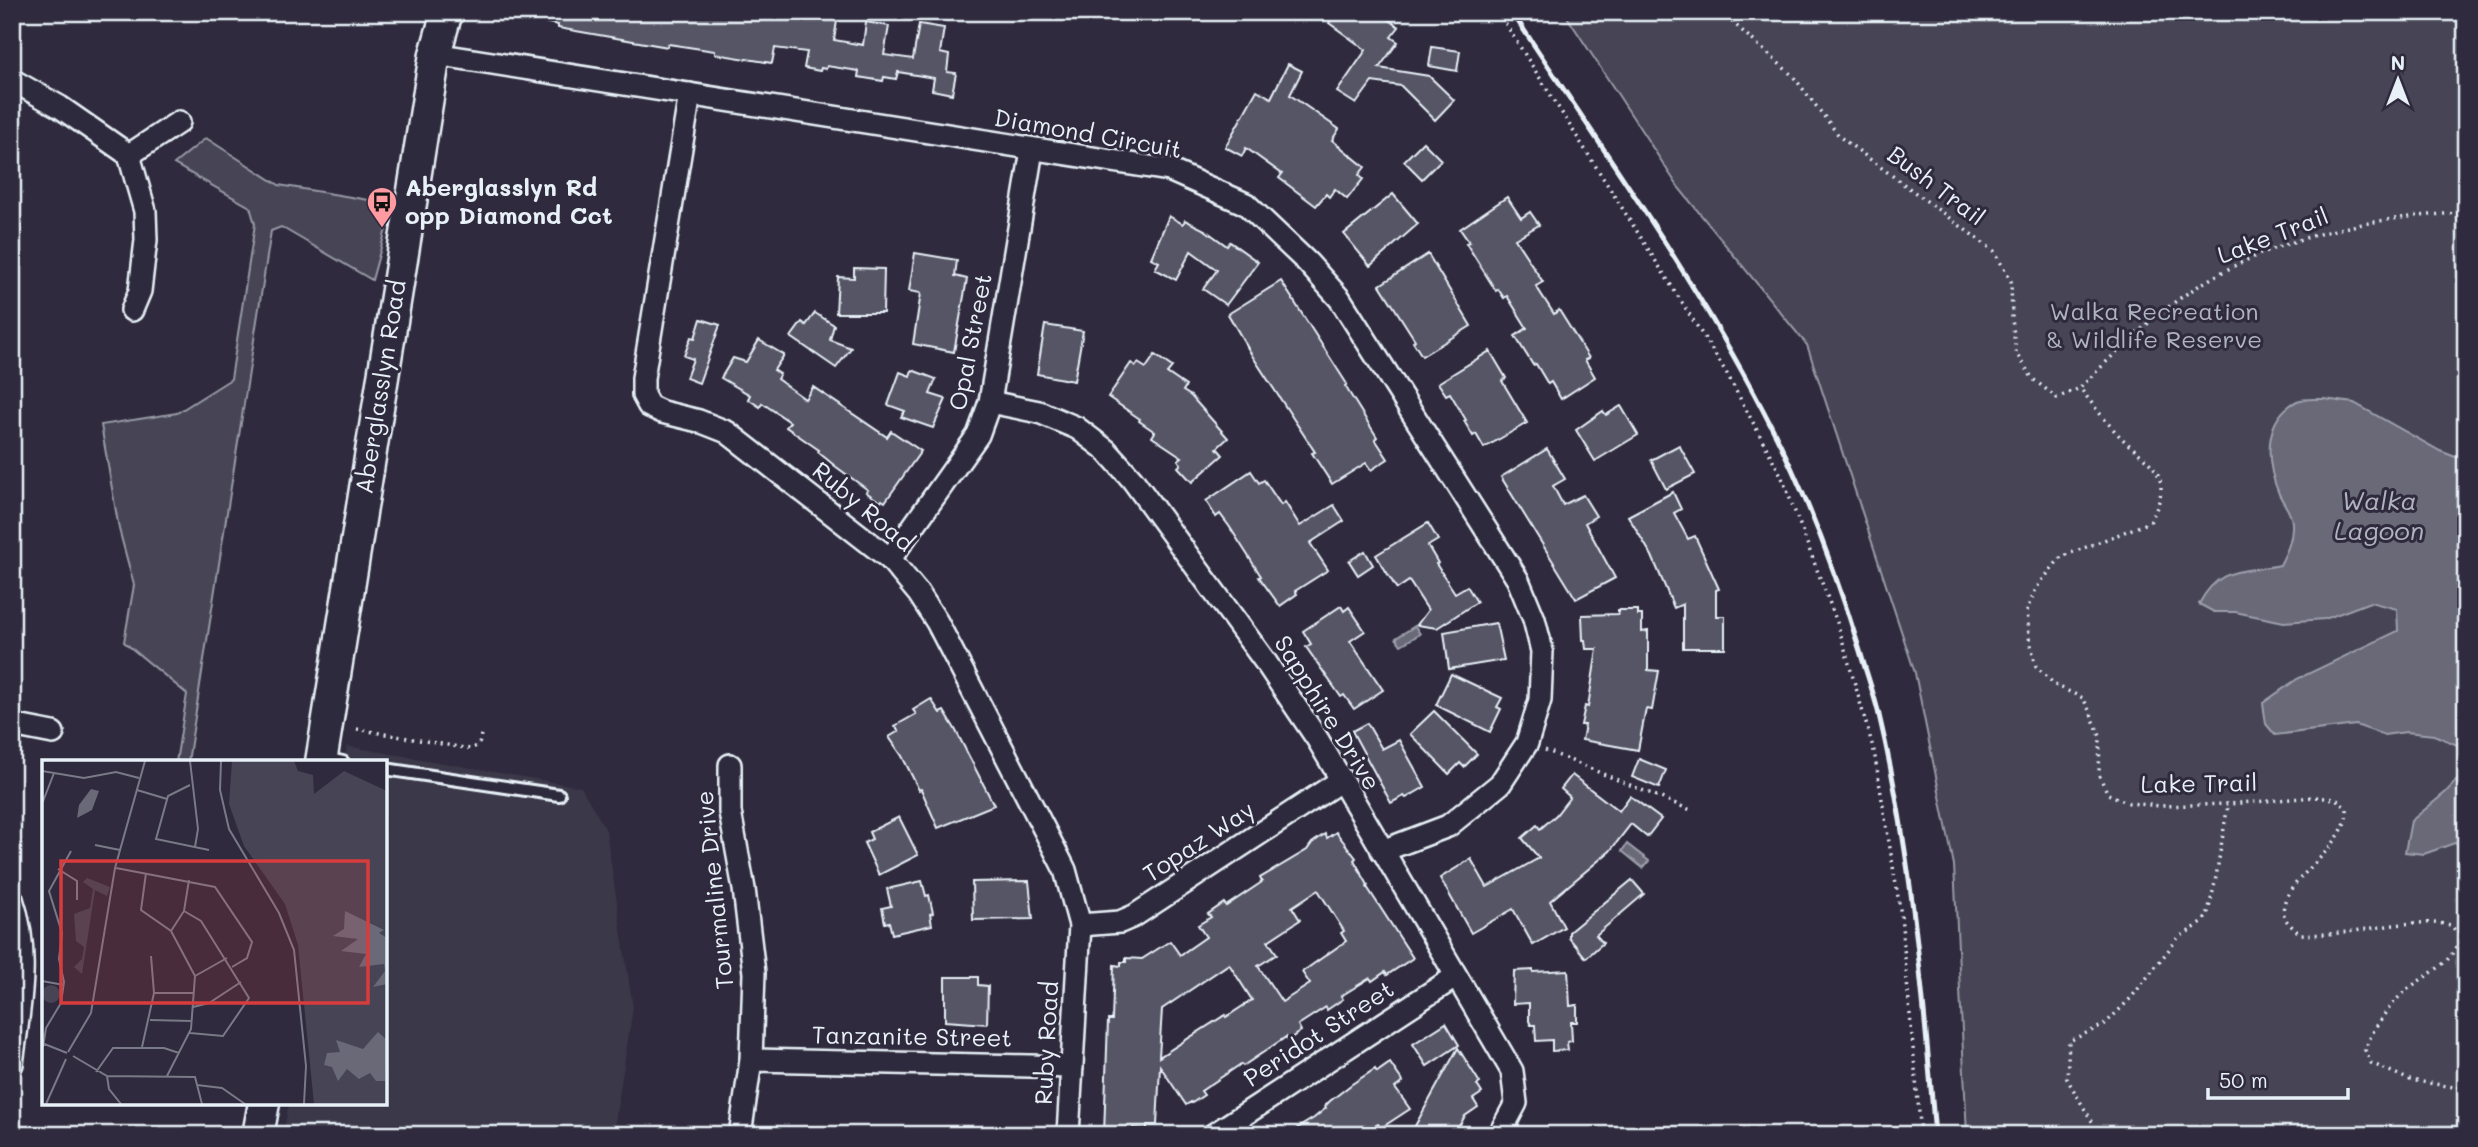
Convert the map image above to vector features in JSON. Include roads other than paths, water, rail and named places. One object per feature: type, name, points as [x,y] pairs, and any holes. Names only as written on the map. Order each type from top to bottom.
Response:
[{"type":"main road","name":"Aberglasslyn Road","points":[[328,760],[435,54],[447,12]]},
{"type":"main road","points":[[258,1135],[264,1105]]},
{"type":"street","name":"Diamond Circuit","points":[[435,54],[1169,170],[1246,204],[1308,262],[1340,299],[1518,580],[1534,619],[1542,651],[1540,700],[1527,743],[1500,784],[1448,825],[1382,851]]},
{"type":"street","points":[[12,80],[60,107],[129,155],[145,211],[146,240],[142,279],[132,310]]},
{"type":"street","name":"Ruby Road","points":[[690,94],[658,275],[642,378],[642,395],[649,406],[662,412],[699,421],[727,432],[890,559],[919,594],[937,622],[1065,870],[1080,925],[1068,1135]]},
{"type":"street","points":[[129,155],[179,122]]},
{"type":"street","name":"Opal Street","points":[[890,559],[978,435],[990,402],[1032,150]]},
{"type":"street","name":"Sapphire Drive","points":[[990,402],[1039,412],[1077,428],[1106,450],[1124,469],[1267,664],[1318,740],[1512,1071],[1516,1103],[1499,1135]]},
{"type":"street","points":[[12,724],[53,733]]},
{"type":"street","name":"Tourmaline Drive","points":[[730,765],[730,812],[744,889],[754,973],[751,1060],[740,1135]]},
{"type":"street","name":"Topaz Way","points":[[1080,925],[1120,922],[1134,916],[1340,781]]},
{"type":"street","points":[[12,899],[23,946],[24,972],[17,997],[12,1064]]},
{"type":"street","name":"Peridot Street","points":[[1213,1135],[1455,977]]},
{"type":"street","name":"Tanzanite Street","points":[[751,1060],[1072,1067]]},
{"type":"lane","points":[[387,769],[559,795]]},
{"type":"water","name":"Walka Lagoon","points":[[2324,399],[2354,403],[2440,451],[2466,461],[2466,755],[2462,747],[2434,735],[2406,732],[2384,735],[2356,725],[2275,735],[2266,724],[2263,703],[2297,679],[2398,631],[2397,609],[2370,602],[2325,619],[2284,622],[2235,612],[2214,612],[2199,604],[2207,591],[2224,577],[2280,565],[2290,540],[2292,519],[2279,494],[2271,469],[2272,430],[2286,409],[2297,401]]},
{"type":"water","points":[[1415,626],[1420,634],[1401,645],[1396,638]]},
{"type":"water","points":[[2466,770],[2466,839],[2424,854],[2405,852],[2411,821],[2446,792]]},
{"type":"water","points":[[1627,844],[1649,861],[1643,868],[1622,851]]},
{"type":"railway","points":[[1512,12],[1643,209],[1736,360],[1792,470],[1829,559],[1875,699],[1900,819],[1915,924],[1935,1135]]},
{"type":"place","name":"Aberglasslyn Rd opp Diamond Cct","points":[[382,229]]},
{"type":"park label","name":"Walka Recreation & Wildlife Reserve","points":[[2154,326]]}]
